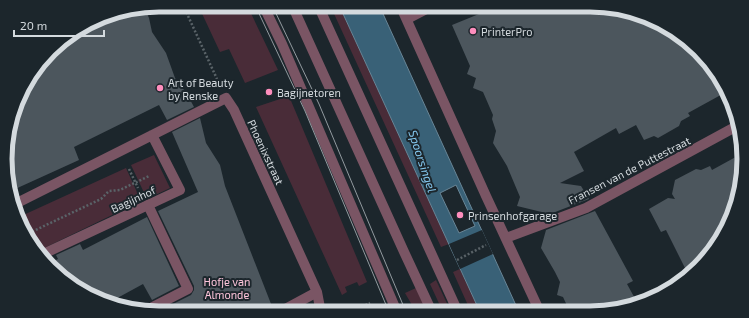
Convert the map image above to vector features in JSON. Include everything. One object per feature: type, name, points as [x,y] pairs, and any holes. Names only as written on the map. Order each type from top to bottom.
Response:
[{"type":"street","points":[[266,12],[285,51],[394,306]]},
{"type":"street","points":[[295,12],[429,306]]},
{"type":"street","points":[[321,12],[455,306]]},
{"type":"street","points":[[404,12],[537,306]]},
{"type":"street","points":[[407,19],[420,12]]},
{"type":"street","points":[[19,202],[226,98]]},
{"type":"street","name":"Phoenixstraat","points":[[226,98],[234,110],[317,292],[320,306]]},
{"type":"street","name":"Fransen van de Puttestraat","points":[[506,238],[586,208],[734,128]]},
{"type":"street","name":"Bagijnhof","points":[[46,253],[180,190],[152,135]]},
{"type":"street","points":[[148,205],[188,289],[155,306]]},
{"type":"street","points":[[291,306],[317,292]]},
{"type":"path","points":[[186,12],[226,98]]},
{"type":"path","points":[[121,151],[148,205]]},
{"type":"path","points":[[32,232],[101,199],[109,191],[120,190],[167,167]]},
{"type":"path","points":[[456,260],[488,244]]},
{"type":"shaded area","points":[[201,12],[250,12],[278,70],[245,83],[229,49],[220,52]]},
{"type":"shaded area","points":[[333,12],[342,12],[449,244],[441,247]]},
{"type":"shaded area","points":[[289,96],[367,282],[359,286],[357,282],[345,287],[347,292],[342,295],[256,107]]},
{"type":"shaded area","points":[[154,155],[170,188],[147,199],[131,165]]},
{"type":"shaded area","points":[[126,168],[141,201],[43,249],[23,215]]},
{"type":"shaded area","points":[[460,269],[477,306],[468,306],[453,272]]},
{"type":"shaded area","points":[[436,280],[448,306],[440,306],[430,284]]},
{"type":"shaded area","points":[[416,288],[424,306],[413,306],[405,293]]},
{"type":"water","name":"Spoorsingel","points":[[342,12],[382,12],[516,306],[477,306]],"holes":[[[456,185],[475,226],[459,233],[440,193]]]},
{"type":"pier","points":[[482,230],[493,254],[460,269],[449,244]]},
{"type":"building","points":[[146,12],[152,32],[166,53],[175,78],[187,94],[194,107],[167,120],[159,105],[74,147],[79,160],[15,189],[12,169],[13,140],[17,121],[27,94],[48,62],[62,48],[77,37],[103,23],[121,17]]},
{"type":"building","points":[[484,12],[600,12],[628,17],[655,27],[687,48],[697,60],[698,59],[701,62],[722,94],[688,113],[690,116],[681,121],[679,126],[658,138],[654,136],[644,140],[636,125],[619,134],[616,128],[574,152],[584,171],[560,183],[581,186],[589,199],[550,214],[517,206],[520,197],[507,166],[493,143],[496,131],[492,119],[493,115],[483,92],[473,88],[476,78],[467,74],[470,66],[452,25]]},
{"type":"building","points":[[200,118],[206,143],[220,165],[225,186],[272,306],[169,306],[191,295],[194,290],[194,286],[158,211],[198,192],[172,132]]},
{"type":"building","points":[[737,156],[736,178],[726,215],[707,248],[686,271],[666,230],[661,232],[649,209],[668,198],[675,199],[672,194],[675,180],[696,169],[701,170],[710,166],[712,170]]},
{"type":"building","points":[[595,211],[633,281],[627,284],[635,299],[600,306],[567,306],[563,297],[557,295],[560,282],[541,248],[546,230]]},
{"type":"building","points":[[147,217],[179,286],[152,300],[143,284],[115,299],[103,295],[77,281],[53,261],[58,259],[56,255],[80,244],[83,250]]},
{"type":"tram line","points":[[258,12],[305,111],[386,306]]},
{"type":"tram line","points":[[275,12],[319,104],[403,306]]},
{"type":"place","name":"PrinterPro","points":[[473,31]]},
{"type":"place","name":"Art of Beauty by Renske","points":[[160,88]]},
{"type":"place","name":"Bagijnetoren","points":[[269,92]]},
{"type":"place","name":"Prinsenhofgarage","points":[[460,215]]},
{"type":"park label","name":"Hofje van Almonde","points":[[227,287]]}]
